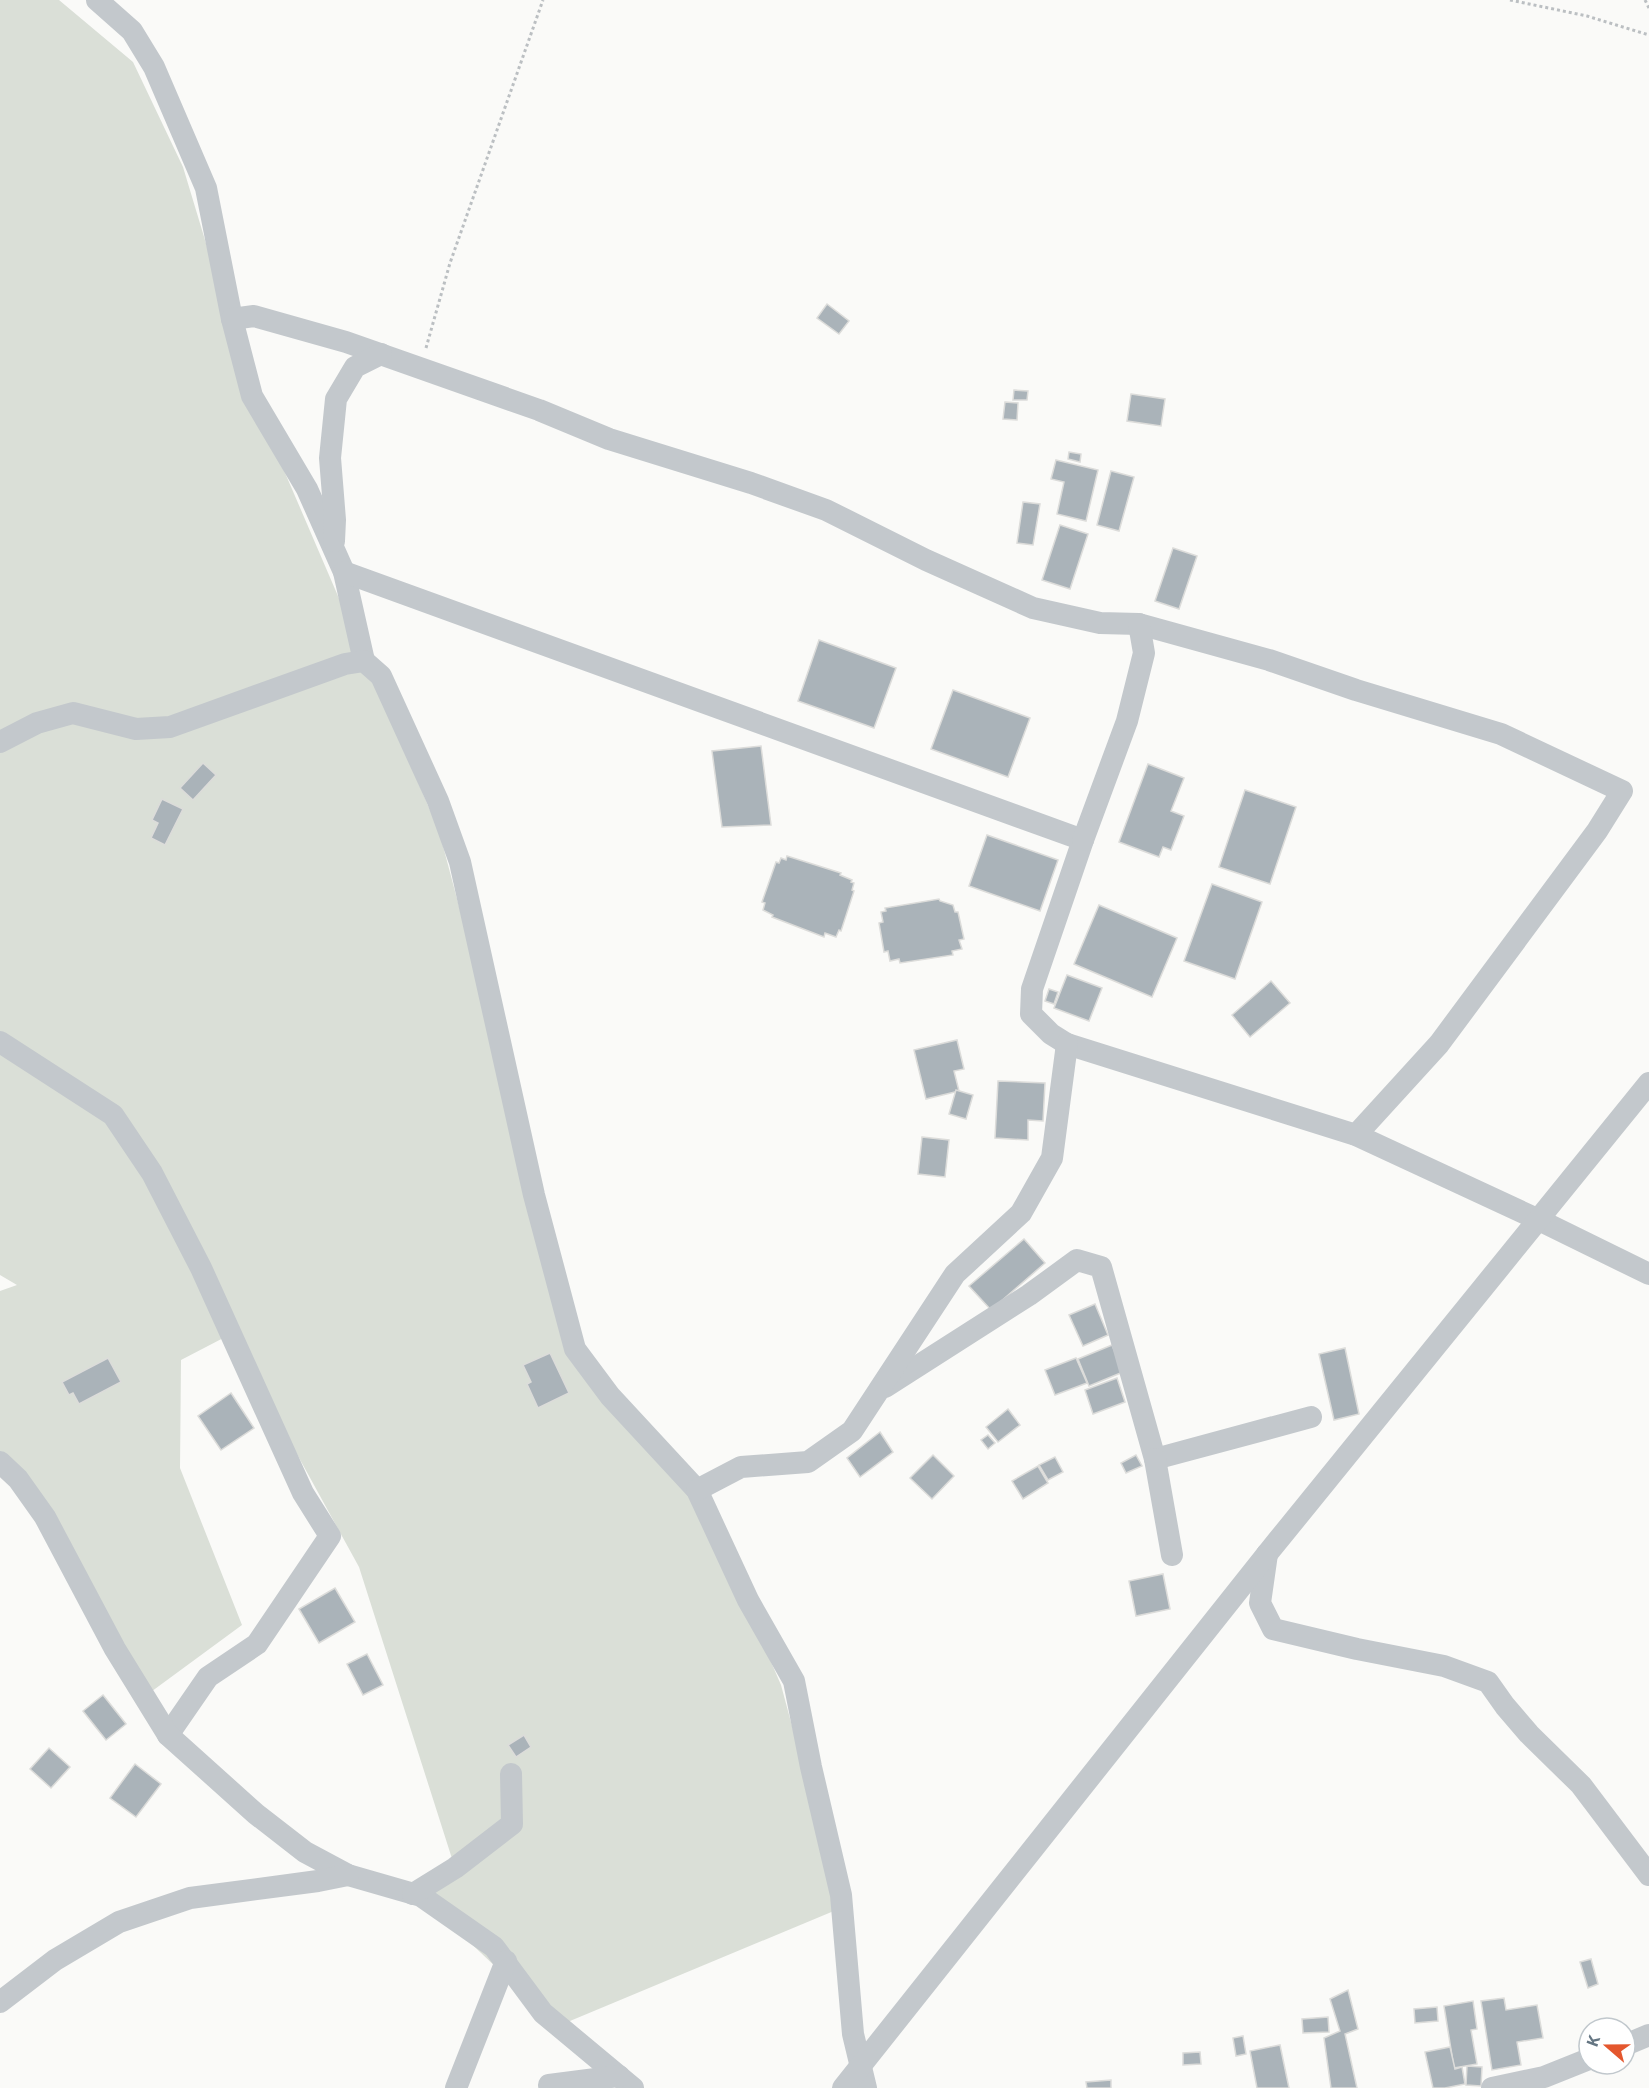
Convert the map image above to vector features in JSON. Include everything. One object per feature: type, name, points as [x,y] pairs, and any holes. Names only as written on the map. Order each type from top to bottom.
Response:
[{"type":"street","points":[[97,0],[132,31],[154,67],[207,188],[232,319],[252,396],[307,489],[333,547],[344,572],[364,661],[381,676],[438,801],[460,862],[534,1195],[575,1349],[610,1396],[697,1490],[748,1600],[794,1681],[811,1767],[841,1895],[853,2034],[866,2088]]},
{"type":"street","points":[[232,319],[254,316],[346,342],[539,410],[609,439],[751,483],[826,510],[926,560],[1033,608],[1100,623],[1139,624],[1269,660],[1356,690],[1501,734],[1622,791],[1597,831],[1439,1044],[1356,1135]]},
{"type":"street","points":[[333,547],[335,520],[330,458],[336,399],[355,367],[381,354]]},
{"type":"street","points":[[344,572],[1083,840]]},
{"type":"street","points":[[1139,624],[1144,653],[1127,721],[1032,989],[1031,1014],[1051,1034],[1067,1044],[1356,1135],[1649,1274]]},
{"type":"street","points":[[0,742],[37,723],[73,713],[136,729],[170,728],[345,664],[364,661]]},
{"type":"street","points":[[0,1042],[113,1115],[152,1173],[201,1268],[303,1493],[330,1536],[257,1644],[208,1677],[168,1735]]},
{"type":"street","points":[[697,1490],[741,1467],[808,1462],[852,1431],[955,1274],[1021,1213],[1047,1167],[1052,1158],[1067,1044]]},
{"type":"street","points":[[843,2088],[1267,1554],[1649,1083]]},
{"type":"street","points":[[879,1391],[1029,1295],[1077,1260],[1101,1267],[1155,1459],[1172,1555]]},
{"type":"street","points":[[1155,1459],[1311,1417]]},
{"type":"street","points":[[0,1462],[18,1479],[45,1517],[115,1649],[168,1735],[256,1814],[305,1852],[348,1875],[421,1896],[494,1947],[543,2013],[626,2082]]},
{"type":"street","points":[[1267,1554],[1260,1603],[1273,1629],[1444,1666],[1488,1682],[1529,1734],[1581,1785],[1649,1875]]},
{"type":"street","points":[[413,1894],[455,1868],[512,1824],[511,1773]]},
{"type":"street","points":[[0,2002],[9,1988],[119,1922],[190,1898],[348,1875]]},
{"type":"street","points":[[456,2088],[506,1961]]},
{"type":"street","points":[[1492,2088],[1543,2083],[1577,2065]]},
{"type":"street","points":[[549,2085],[626,2082]]},
{"type":"path","points":[[420,368],[450,262],[543,0]]},
{"type":"path","points":[[1510,0],[1587,16],[1649,35]]},
{"type":"path","points":[[1645,0],[1649,8]]},
{"type":"shaded area","points":[[0,0],[59,0],[133,62],[183,167],[252,396],[439,831],[572,1332],[697,1490],[781,1685],[841,1908],[558,2026],[421,1896],[455,1868],[359,1567],[231,1334],[181,1360],[180,1468],[242,1625],[144,1697],[18,1480],[0,1469],[0,1291],[17,1285],[0,1275]]},
{"type":"building","points":[[827,304],[849,321],[839,334],[817,318]]},
{"type":"building","points":[[1014,390],[1028,391],[1027,400],[1013,400]]},
{"type":"building","points":[[1131,394],[1165,399],[1161,426],[1127,421]]},
{"type":"building","points":[[1005,402],[1018,403],[1017,420],[1003,419]]},
{"type":"building","points":[[1069,452],[1081,454],[1080,462],[1068,459]]},
{"type":"building","points":[[1056,460],[1098,470],[1086,521],[1057,514],[1064,482],[1051,479]]},
{"type":"building","points":[[1111,471],[1134,477],[1119,531],[1097,525]]},
{"type":"building","points":[[1023,502],[1040,504],[1033,545],[1017,543]]},
{"type":"building","points":[[1060,525],[1088,534],[1070,589],[1042,580]]},
{"type":"building","points":[[1173,548],[1197,556],[1179,609],[1155,601]]},
{"type":"building","points":[[819,640],[896,668],[874,728],[798,701]]},
{"type":"building","points":[[953,690],[1030,718],[1008,777],[931,749]]},
{"type":"building","points":[[761,746],[771,825],[722,827],[712,751]]},
{"type":"building","points":[[203,763],[216,775],[193,800],[180,788]]},
{"type":"building","points":[[1148,764],[1184,778],[1171,811],[1184,816],[1171,850],[1163,847],[1159,857],[1119,842]]},
{"type":"building","points":[[1245,790],[1296,807],[1270,884],[1219,867]]},
{"type":"building","points":[[162,799],[183,809],[165,845],[151,838],[158,823],[152,820]]},
{"type":"building","points":[[987,835],[1058,860],[1040,911],[969,886]]},
{"type":"building","points":[[787,856],[841,873],[840,875],[854,883],[852,890],[854,891],[841,931],[839,930],[836,937],[825,933],[824,937],[772,917],[773,915],[763,910],[765,903],[762,902],[776,862],[779,863],[781,858],[786,860]]},
{"type":"building","points":[[1212,884],[1262,902],[1235,979],[1184,961]]},
{"type":"building","points":[[939,899],[953,905],[955,912],[958,912],[964,939],[959,940],[962,949],[952,951],[953,955],[900,963],[899,959],[890,961],[888,951],[884,952],[879,923],[883,922],[881,912],[886,911],[885,908]]},
{"type":"building","points":[[1099,905],[1177,938],[1152,997],[1074,964]]},
{"type":"building","points":[[1067,975],[1102,988],[1089,1021],[1054,1008]]},
{"type":"building","points":[[1271,981],[1290,1003],[1250,1037],[1232,1015]]},
{"type":"building","points":[[1049,989],[1058,992],[1054,1004],[1045,1001]]},
{"type":"building","points":[[957,1040],[964,1069],[954,1071],[959,1091],[926,1099],[914,1050]]},
{"type":"building","points":[[998,1081],[1045,1083],[1043,1121],[1028,1120],[1028,1140],[995,1138]]},
{"type":"building","points":[[956,1090],[973,1095],[966,1119],[949,1114]]},
{"type":"building","points":[[922,1137],[949,1140],[945,1177],[918,1174]]},
{"type":"building","points":[[1024,1239],[1045,1263],[991,1310],[969,1286]]},
{"type":"building","points":[[1095,1304],[1108,1335],[1083,1346],[1069,1315]]},
{"type":"building","points":[[1112,1345],[1123,1372],[1089,1386],[1078,1359]]},
{"type":"building","points":[[1345,1348],[1359,1414],[1334,1420],[1319,1354]]},
{"type":"building","points":[[550,1353],[569,1393],[538,1408],[527,1384],[531,1382],[523,1365]]},
{"type":"building","points":[[108,1358],[121,1382],[79,1404],[73,1393],[69,1395],[62,1382]]},
{"type":"building","points":[[1076,1358],[1087,1383],[1055,1395],[1045,1370]]},
{"type":"building","points":[[1117,1378],[1125,1402],[1093,1414],[1085,1390]]},
{"type":"building","points":[[231,1393],[254,1428],[221,1450],[198,1416]]},
{"type":"building","points":[[1008,1409],[1020,1425],[998,1442],[986,1427]]},
{"type":"building","points":[[880,1432],[893,1452],[860,1477],[847,1458]]},
{"type":"building","points":[[988,1435],[995,1443],[988,1449],[981,1440]]},
{"type":"building","points":[[933,1455],[954,1476],[932,1499],[910,1478]]},
{"type":"building","points":[[1136,1455],[1142,1466],[1126,1473],[1121,1463]]},
{"type":"building","points":[[1055,1457],[1063,1472],[1048,1480],[1039,1465]]},
{"type":"building","points":[[1038,1466],[1048,1483],[1023,1499],[1012,1481]]},
{"type":"building","points":[[1163,1574],[1170,1609],[1136,1616],[1129,1581]]},
{"type":"building","points":[[335,1588],[355,1622],[319,1643],[299,1609]]},
{"type":"building","points":[[367,1654],[383,1685],[363,1695],[347,1664]]},
{"type":"building","points":[[103,1695],[126,1724],[106,1740],[83,1711]]},
{"type":"building","points":[[524,1735],[531,1747],[516,1757],[508,1745]]},
{"type":"building","points":[[49,1748],[70,1767],[51,1788],[30,1769]]},
{"type":"building","points":[[135,1764],[161,1784],[136,1817],[110,1798]]},
{"type":"building","points":[[1591,1959],[1598,1984],[1588,1988],[1580,1962]]},
{"type":"building","points":[[1348,1990],[1358,2029],[1345,2034],[1357,2088],[1331,2088],[1324,2038],[1340,2031],[1330,1999]]},
{"type":"building","points":[[1504,1998],[1506,2010],[1537,2005],[1543,2038],[1517,2042],[1521,2065],[1492,2070],[1481,2001]]},
{"type":"building","points":[[1473,2001],[1477,2029],[1471,2030],[1477,2064],[1454,2068],[1444,2006]]},
{"type":"building","points":[[1437,2007],[1438,2021],[1415,2023],[1414,2009]]},
{"type":"building","points":[[1328,2017],[1329,2032],[1303,2033],[1302,2019]]},
{"type":"building","points":[[1243,2036],[1246,2054],[1236,2056],[1233,2038]]},
{"type":"building","points":[[1280,2045],[1289,2088],[1257,2088],[1250,2051]]},
{"type":"building","points":[[1450,2047],[1455,2069],[1462,2067],[1465,2084],[1433,2088],[1425,2052]]},
{"type":"building","points":[[1200,2052],[1201,2064],[1183,2065],[1183,2053]]},
{"type":"building","points":[[1467,2066],[1482,2067],[1481,2086],[1466,2085]]},
{"type":"building","points":[[1111,2080],[1111,2088],[1087,2088],[1086,2082]]}]
